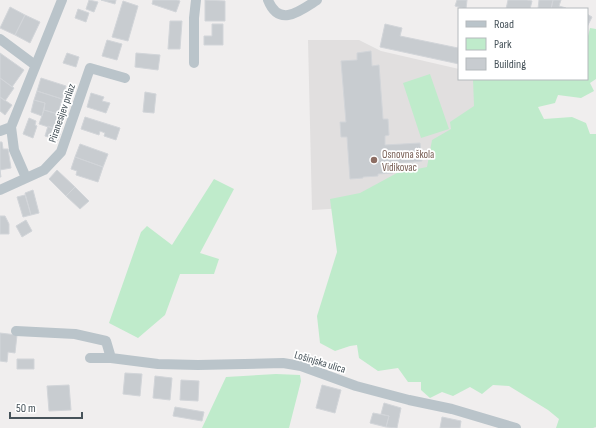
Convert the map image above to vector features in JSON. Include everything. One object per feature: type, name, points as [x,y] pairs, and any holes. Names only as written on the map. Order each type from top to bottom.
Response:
[{"type":"street","points":[[26,177],[14,150],[11,127],[35,64],[62,0]]},
{"type":"street","points":[[194,63],[194,18],[196,0]]},
{"type":"street","points":[[268,0],[274,10],[280,15],[288,16],[300,11],[317,0]]},
{"type":"street","points":[[0,39],[35,64]]},
{"type":"street","name":"Piranesijev prilaz","points":[[0,190],[44,170],[61,152],[90,68],[125,78]]},
{"type":"street","points":[[0,131],[11,127]]},
{"type":"street","points":[[16,331],[75,334],[106,341],[111,358]]},
{"type":"street","name":"Lošinjska ulica","points":[[90,358],[111,358],[158,364],[198,366],[283,364],[301,366],[356,386],[409,400],[452,409],[516,428]]},
{"type":"shaded area","name":"Osnovna škola Vidikovac","points":[[308,40],[359,40],[381,51],[458,69],[458,80],[484,80],[495,115],[378,206],[312,210]]},
{"type":"green space","points":[[590,28],[596,29],[596,79],[590,83],[594,91],[581,98],[558,95],[555,103],[538,107],[544,119],[572,117],[586,123],[590,134],[596,134],[596,427],[556,428],[559,419],[548,410],[509,386],[493,385],[482,394],[470,387],[453,396],[442,392],[430,398],[421,390],[421,382],[408,382],[398,368],[378,371],[359,358],[357,345],[335,351],[320,343],[317,316],[337,252],[330,199],[360,193],[397,173],[427,167],[432,140],[451,129],[450,122],[474,106],[473,80],[588,80],[588,36]]},
{"type":"green space","points":[[430,74],[449,129],[421,138],[403,83]]},
{"type":"green space","points":[[214,179],[234,189],[200,253],[219,259],[214,274],[180,274],[165,315],[138,338],[109,323],[141,232],[147,226],[172,245]]},
{"type":"green space","points":[[276,374],[300,375],[301,381],[289,428],[202,428],[226,377]]},
{"type":"building","points":[[89,0],[98,2],[94,12],[86,9]]},
{"type":"building","points":[[101,0],[116,0],[115,4]]},
{"type":"building","points":[[153,0],[180,1],[176,12],[152,4]]},
{"type":"building","points":[[205,0],[225,1],[225,21],[205,21]]},
{"type":"building","points":[[457,0],[467,0],[466,8],[455,6]]},
{"type":"building","points":[[508,0],[532,1],[530,8],[506,8]]},
{"type":"building","points":[[539,0],[553,0],[551,8],[538,8]]},
{"type":"building","points":[[553,0],[561,0],[559,6],[566,8],[551,8]]},
{"type":"building","points":[[123,1],[138,6],[128,41],[112,37]]},
{"type":"building","points":[[10,7],[25,15],[15,35],[0,28]]},
{"type":"building","points":[[78,9],[89,13],[86,22],[75,18]]},
{"type":"building","points":[[25,15],[40,22],[30,43],[15,35]]},
{"type":"building","points":[[588,15],[592,17],[588,25]]},
{"type":"building","points":[[170,21],[182,21],[180,49],[168,49]]},
{"type":"building","points":[[212,24],[223,24],[223,45],[204,45],[204,36],[212,36]]},
{"type":"building","points":[[385,24],[402,28],[400,36],[458,48],[458,64],[380,47]]},
{"type":"building","points":[[107,40],[122,44],[117,60],[102,56]]},
{"type":"building","points":[[371,51],[372,66],[379,65],[383,119],[388,119],[389,135],[385,136],[385,145],[420,143],[422,161],[392,164],[393,173],[350,179],[347,137],[341,137],[340,122],[346,122],[341,61],[357,60],[357,53]]},
{"type":"building","points":[[0,53],[24,70],[12,87],[0,78]]},
{"type":"building","points":[[67,53],[79,57],[76,67],[63,63]]},
{"type":"building","points":[[136,53],[160,55],[158,70],[135,67]]},
{"type":"building","points":[[0,78],[14,88],[5,101],[0,97]]},
{"type":"building","points":[[41,78],[66,86],[62,99],[37,91]]},
{"type":"building","points":[[37,91],[62,99],[58,114],[44,110],[45,103],[34,100]]},
{"type":"building","points":[[145,92],[156,94],[154,113],[143,112]]},
{"type":"building","points":[[91,93],[104,97],[102,101],[110,103],[106,113],[87,107]]},
{"type":"building","points":[[0,97],[12,105],[5,115],[0,111]]},
{"type":"building","points":[[34,100],[45,103],[42,116],[31,112]]},
{"type":"building","points":[[44,110],[65,116],[61,131],[39,124]]},
{"type":"building","points":[[85,117],[120,128],[116,140],[104,136],[105,133],[100,131],[99,135],[81,129]]},
{"type":"building","points":[[29,118],[36,121],[35,125],[37,126],[33,138],[23,134]]},
{"type":"building","points":[[48,126],[61,131],[58,140],[45,136]]},
{"type":"building","points":[[0,142],[2,142],[3,149],[8,149],[11,168],[0,170]]},
{"type":"building","points":[[80,144],[108,154],[103,167],[75,157]]},
{"type":"building","points":[[75,157],[103,167],[98,182],[76,175],[77,171],[71,169]]},
{"type":"building","points":[[57,170],[75,187],[66,196],[49,179]]},
{"type":"building","points":[[75,187],[89,201],[80,209],[66,196]]},
{"type":"building","points":[[33,190],[39,213],[31,215],[25,193]]},
{"type":"building","points":[[25,195],[31,215],[23,217],[17,197]]},
{"type":"building","points":[[0,216],[5,216],[9,224],[9,234],[0,234]]},
{"type":"building","points":[[26,220],[32,231],[22,237],[16,226]]},
{"type":"building","points":[[0,333],[17,335],[15,353],[8,352],[7,362],[0,361]]},
{"type":"building","points":[[17,359],[34,359],[34,369],[17,369]]},
{"type":"building","points":[[125,373],[142,374],[140,396],[123,394]]},
{"type":"building","points":[[155,376],[172,378],[170,400],[153,398]]},
{"type":"building","points":[[181,380],[199,381],[198,401],[180,400]]},
{"type":"building","points":[[69,385],[71,410],[49,411],[47,386]]},
{"type":"building","points":[[322,385],[341,390],[335,413],[316,408]]},
{"type":"building","points":[[384,403],[401,408],[397,428],[386,427],[389,416],[381,414]]},
{"type":"building","points":[[175,407],[204,412],[202,421],[173,416]]},
{"type":"building","points":[[373,413],[389,416],[386,427],[370,423]]},
{"type":"building","points":[[442,417],[461,421],[460,428],[440,428]]},
{"type":"place","name":"Osnovna škola Vidikovac","points":[[374,160]]}]
